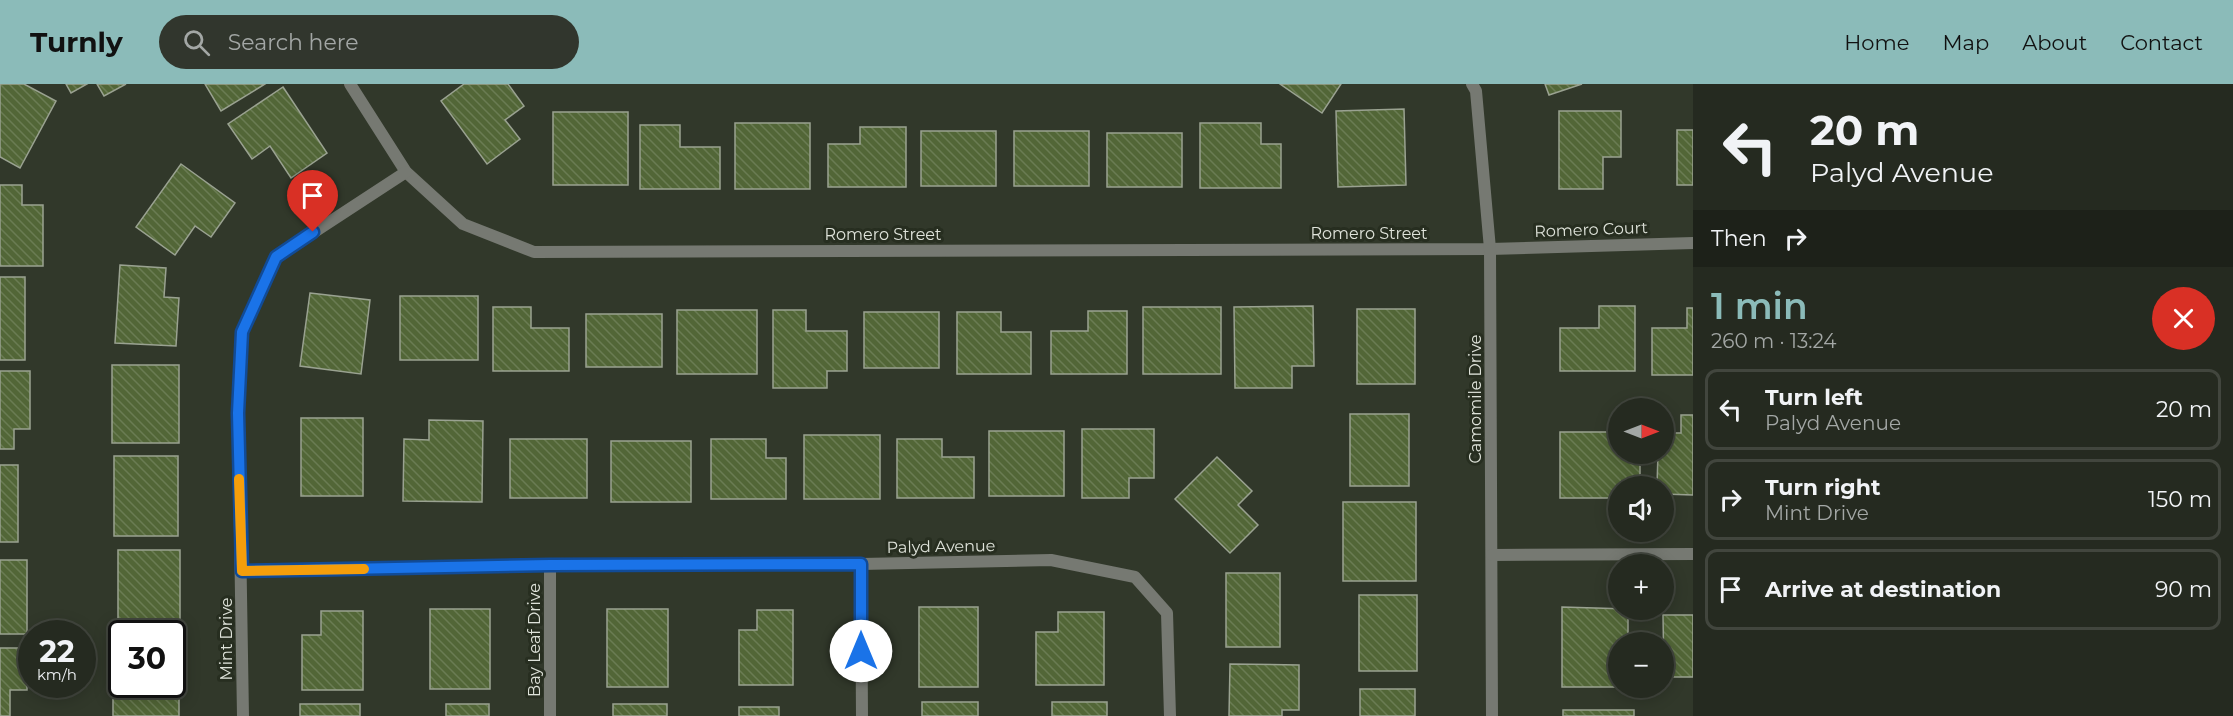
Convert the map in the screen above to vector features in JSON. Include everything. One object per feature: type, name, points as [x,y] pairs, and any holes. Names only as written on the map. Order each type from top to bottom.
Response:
[{"type":"street","name":"Romero Street","points":[[350,84],[405,171],[463,224],[534,252],[1490,249]]},
{"type":"street","name":"Camomile Drive","points":[[1472,84],[1476,91],[1490,249],[1492,716]]},
{"type":"street","name":"Mint Drive","points":[[243,716],[238,413],[242,332],[276,257],[405,171]]},
{"type":"street","name":"Romero Court","points":[[1490,249],[1693,243]]},
{"type":"street","points":[[1492,555],[1693,554]]},
{"type":"street","name":"Palyd Avenue","points":[[242,571],[550,565],[861,564],[1051,560],[1135,577],[1167,613],[1170,716]]},
{"type":"street","points":[[861,564],[862,716]]},
{"type":"street","name":"Bay Leaf Drive","points":[[550,565],[550,716]]},
{"type":"building","points":[[0,84],[24,84],[56,101],[20,168],[0,157]]},
{"type":"building","points":[[66,84],[87,84],[71,93]]},
{"type":"building","points":[[97,84],[126,84],[104,96]]},
{"type":"building","points":[[205,84],[265,84],[221,111]]},
{"type":"building","points":[[464,84],[508,84],[524,106],[505,120],[520,139],[487,164],[441,101]]},
{"type":"building","points":[[1280,84],[1341,84],[1322,113]]},
{"type":"building","points":[[1545,84],[1582,84],[1549,95]]},
{"type":"building","points":[[283,87],[327,153],[291,178],[270,146],[252,159],[228,124]]},
{"type":"building","points":[[1404,109],[1406,185],[1338,187],[1336,111]]},
{"type":"building","points":[[1559,111],[1621,111],[1621,157],[1603,157],[1603,189],[1559,189]]},
{"type":"building","points":[[553,112],[628,112],[628,185],[553,185]]},
{"type":"building","points":[[735,123],[810,123],[810,189],[735,189]]},
{"type":"building","points":[[1200,123],[1261,123],[1261,144],[1281,144],[1281,188],[1200,188]]},
{"type":"building","points":[[640,125],[680,125],[680,147],[720,147],[720,189],[640,189]]},
{"type":"building","points":[[860,127],[906,127],[906,187],[828,187],[828,144],[860,144]]},
{"type":"building","points":[[1677,130],[1693,130],[1693,185],[1677,185]]},
{"type":"building","points":[[921,131],[996,131],[996,186],[921,186]]},
{"type":"building","points":[[1014,131],[1089,131],[1089,186],[1014,186]]},
{"type":"building","points":[[1107,133],[1182,133],[1182,187],[1107,187]]},
{"type":"building","points":[[181,164],[235,203],[211,237],[195,226],[175,255],[136,227]]},
{"type":"building","points":[[0,185],[22,185],[22,205],[43,205],[43,266],[0,266]]},
{"type":"building","points":[[120,265],[166,268],[164,297],[179,298],[176,346],[115,343]]},
{"type":"building","points":[[0,277],[25,277],[25,360],[0,360]]},
{"type":"building","points":[[310,293],[370,300],[361,374],[300,366]]},
{"type":"building","points":[[400,296],[478,296],[478,360],[400,360]]},
{"type":"building","points":[[1313,306],[1314,366],[1292,366],[1292,388],[1235,388],[1234,307]]},
{"type":"building","points":[[1599,306],[1635,306],[1635,371],[1560,371],[1560,328],[1599,328]]},
{"type":"building","points":[[493,307],[531,307],[531,328],[569,328],[569,371],[493,371]]},
{"type":"building","points":[[1143,307],[1221,307],[1221,374],[1143,374]]},
{"type":"building","points":[[1687,308],[1693,308],[1693,375],[1652,375],[1652,328],[1687,328]]},
{"type":"building","points":[[1357,309],[1415,309],[1415,384],[1357,384]]},
{"type":"building","points":[[677,310],[757,310],[757,374],[677,374]]},
{"type":"building","points":[[773,310],[806,310],[806,331],[847,331],[847,371],[827,371],[827,388],[773,388]]},
{"type":"building","points":[[1088,311],[1127,311],[1127,374],[1051,374],[1051,331],[1088,331]]},
{"type":"building","points":[[864,312],[939,312],[939,368],[864,368]]},
{"type":"building","points":[[957,312],[1001,312],[1001,332],[1031,332],[1031,374],[957,374]]},
{"type":"building","points":[[586,314],[662,314],[662,367],[586,367]]},
{"type":"building","points":[[112,365],[179,365],[179,443],[112,443]]},
{"type":"building","points":[[0,371],[30,371],[30,429],[14,429],[14,449],[0,449]]},
{"type":"building","points":[[1350,414],[1409,414],[1409,486],[1350,486]]},
{"type":"building","points":[[1681,415],[1693,415],[1693,495],[1674,494],[1674,476],[1657,476],[1658,464],[1674,464],[1674,433],[1681,433]]},
{"type":"building","points":[[301,418],[363,418],[363,496],[301,496]]},
{"type":"building","points":[[429,420],[483,421],[482,502],[403,501],[404,439],[429,440]]},
{"type":"building","points":[[1082,429],[1154,429],[1154,478],[1129,478],[1129,498],[1082,498]]},
{"type":"building","points":[[989,431],[1064,431],[1064,496],[989,496]]},
{"type":"building","points":[[1560,432],[1608,432],[1608,464],[1640,464],[1640,476],[1608,476],[1608,498],[1560,498]]},
{"type":"building","points":[[804,435],[880,435],[880,499],[804,499]]},
{"type":"building","points":[[510,439],[587,439],[587,498],[510,498]]},
{"type":"building","points":[[711,439],[766,439],[766,458],[786,458],[786,499],[711,499]]},
{"type":"building","points":[[897,439],[942,439],[942,457],[974,457],[974,498],[897,498]]},
{"type":"building","points":[[611,441],[691,441],[691,502],[611,502]]},
{"type":"building","points":[[114,456],[178,456],[178,536],[114,536]]},
{"type":"building","points":[[1217,457],[1252,491],[1238,505],[1258,525],[1230,553],[1175,499]]},
{"type":"building","points":[[0,465],[18,465],[18,542],[0,542]]},
{"type":"building","points":[[1343,502],[1416,502],[1416,581],[1343,581]]},
{"type":"building","points":[[118,550],[180,550],[180,620],[118,620]]},
{"type":"building","points":[[0,560],[27,560],[27,620],[18,620],[18,634],[0,634]]},
{"type":"building","points":[[1226,573],[1280,573],[1280,647],[1226,647]]},
{"type":"building","points":[[1359,595],[1417,595],[1417,671],[1359,671]]},
{"type":"building","points":[[919,607],[978,607],[978,687],[919,687]]},
{"type":"building","points":[[1562,607],[1608,608],[1608,620],[1628,620],[1628,632],[1608,632],[1608,687],[1562,687]]},
{"type":"building","points":[[430,609],[490,609],[490,689],[430,689]]},
{"type":"building","points":[[607,609],[668,609],[668,687],[607,687]]},
{"type":"building","points":[[757,610],[793,610],[793,685],[739,685],[739,630],[757,630]]},
{"type":"building","points":[[321,611],[363,611],[363,690],[302,690],[302,635],[321,635]]},
{"type":"building","points":[[1058,612],[1104,612],[1104,685],[1036,685],[1036,632],[1058,632]]},
{"type":"building","points":[[1674,615],[1693,615],[1693,677],[1674,677],[1674,632],[1663,632],[1663,620],[1674,620]]},
{"type":"building","points":[[0,648],[18,648],[18,690],[10,690],[10,716],[0,716]]},
{"type":"building","points":[[1230,664],[1299,665],[1299,710],[1282,710],[1282,716],[1229,716]]},
{"type":"building","points":[[1360,689],[1415,689],[1415,716],[1360,716]]},
{"type":"building","points":[[113,698],[179,698],[179,716],[113,716]]},
{"type":"building","points":[[922,702],[978,702],[978,716],[922,716]]},
{"type":"building","points":[[1052,702],[1107,702],[1107,716],[1052,716]]},
{"type":"building","points":[[300,704],[360,704],[360,716],[300,716]]},
{"type":"building","points":[[446,704],[489,704],[489,716],[446,716]]},
{"type":"building","points":[[613,704],[667,704],[667,716],[613,716]]},
{"type":"building","points":[[739,707],[779,707],[779,716],[739,716]]},
{"type":"building","points":[[1563,710],[1634,710],[1634,716],[1563,716]]},
{"type":"slow traffic","points":[[239,479],[242,571],[364,569]]},
{"type":"route","points":[[313,232],[276,257],[242,332],[238,413],[242,571],[550,565],[861,564],[861,651]]}]
